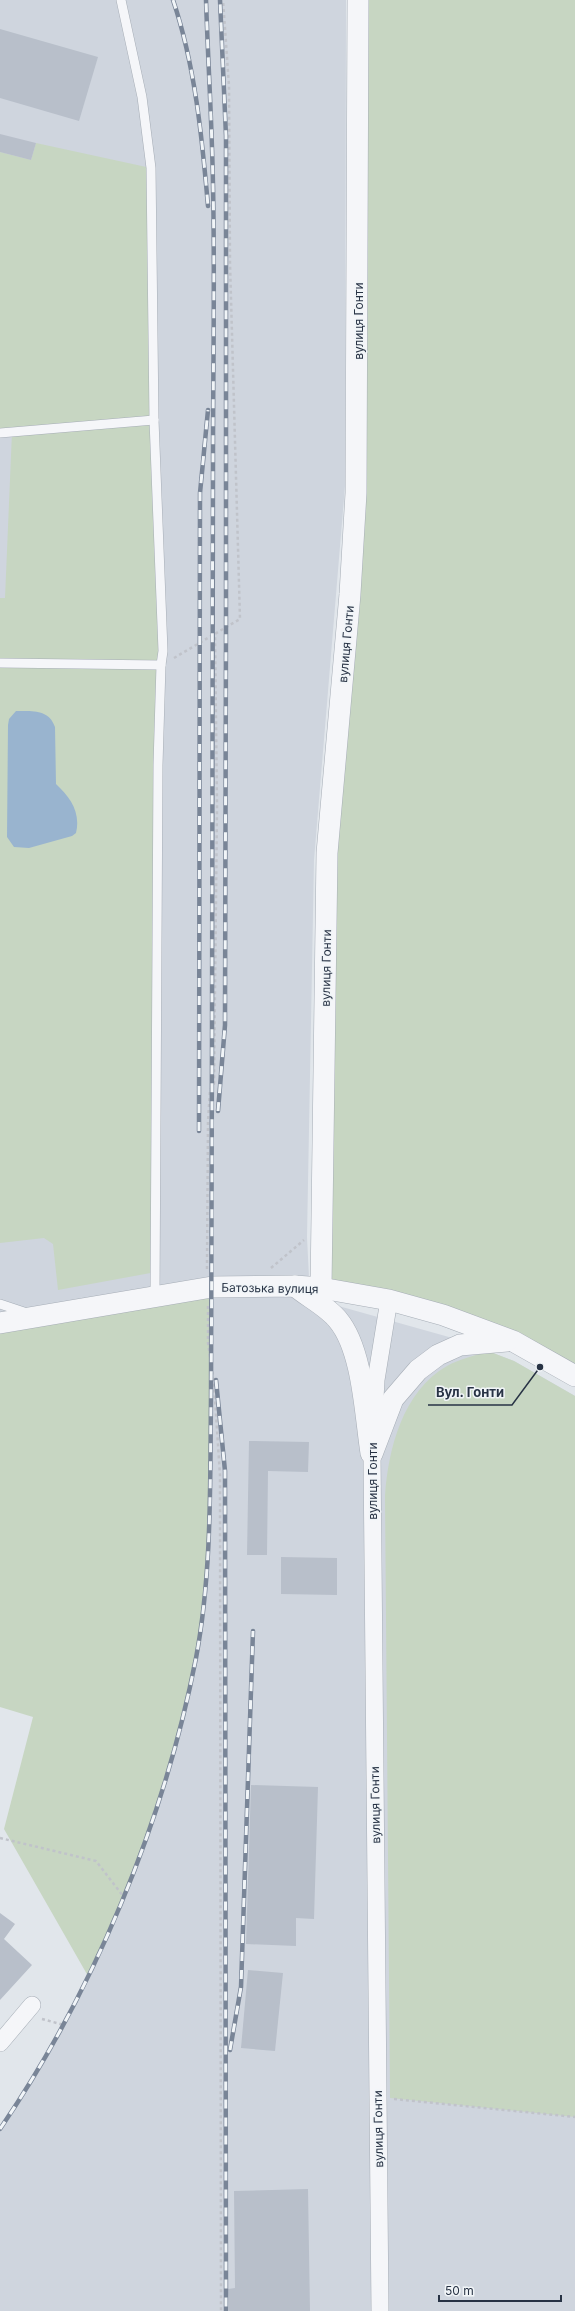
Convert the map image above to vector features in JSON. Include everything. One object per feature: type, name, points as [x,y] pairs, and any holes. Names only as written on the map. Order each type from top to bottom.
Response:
[{"type":"street","name":"вулиця Гонти","points":[[321,1288],[327,853],[350,594],[356,493],[358,0]]},
{"type":"street","name":"Батозька вулиця","points":[[0,1323],[208,1288],[295,1286],[321,1288],[389,1300],[443,1315],[513,1341],[575,1376]]},
{"type":"street","points":[[295,1286],[337,1319],[347,1332],[353,1346],[358,1370],[372,1454]]},
{"type":"street","name":"вулиця Гонти","points":[[380,2311],[372,1454],[376,1380],[389,1300]]},
{"type":"street","points":[[372,1454],[393,1399],[418,1370],[438,1355],[460,1345],[513,1341]]},
{"type":"street","points":[[0,2043],[28,2009]]},
{"type":"lane","points":[[121,0],[142,97],[151,168],[154,420],[163,644],[158,773],[156,1296]]},
{"type":"lane","points":[[0,433],[154,420]]},
{"type":"lane","points":[[0,663],[161,665]]},
{"type":"lane","points":[[0,1304],[38,1317]]},
{"type":"path","points":[[161,665],[240,619],[230,263],[229,86],[223,0]]},
{"type":"path","points":[[215,633],[216,1000],[214,1084],[210,1090],[208,1121],[208,1343],[214,1384],[220,1475],[221,2311]]},
{"type":"path","points":[[0,1838],[96,1861],[123,1896]]},
{"type":"path","points":[[28,2009],[64,2025]]},
{"type":"path","points":[[378,2097],[575,2117]]},
{"type":"shaded area","points":[[0,0],[346,0],[345,486],[314,860],[307,1237],[310,1298],[456,1339],[514,1361],[575,1396],[575,2311],[0,2311],[0,2129],[27,2089],[69,2015],[107,1936],[123,1896],[153,1817],[178,1738],[202,1622],[0,1323]]},
{"type":"green space","points":[[358,0],[575,0],[575,1376],[513,1341],[321,1288],[327,853],[350,594]]},
{"type":"green space","points":[[36,143],[151,168],[163,651],[156,1272],[58,1290],[53,1244],[44,1238],[0,1243],[0,598],[5,598],[12,432],[0,433],[0,152],[31,160]]},
{"type":"green space","points":[[212,1287],[209,1523],[204,1599],[197,1649],[179,1733],[154,1816],[123,1897],[88,1976],[4,1829],[33,1717],[0,1707],[0,1324]]},
{"type":"green space","points":[[488,1351],[514,1361],[575,1396],[575,2117],[390,2098],[385,1496],[387,1478],[394,1441],[409,1406],[419,1390],[432,1377],[447,1366],[462,1359]]},
{"type":"water","points":[[16,711],[39,712],[49,717],[52,721],[55,727],[56,784],[70,800],[76,812],[77,818],[76,833],[72,836],[29,848],[14,847],[7,837],[8,725],[9,719]]},
{"type":"building","points":[[0,29],[98,57],[79,121],[0,98]]},
{"type":"building","points":[[0,134],[36,143],[31,160],[0,152]]},
{"type":"building","points":[[249,1441],[309,1442],[308,1472],[268,1471],[267,1555],[247,1555]]},
{"type":"building","points":[[281,1557],[337,1558],[337,1595],[281,1594]]},
{"type":"building","points":[[251,1785],[318,1787],[314,1919],[296,1918],[296,1946],[246,1944]]},
{"type":"building","points":[[0,1913],[15,1924],[4,1939],[32,1965],[0,2000]]},
{"type":"building","points":[[248,1970],[283,1973],[275,2051],[241,2048]]},
{"type":"building","points":[[308,2189],[310,2311],[229,2311],[228,2289],[235,2288],[234,2191]]},
{"type":"railway","points":[[173,0],[181,25],[192,76],[200,128],[208,206]]},
{"type":"railway","points":[[0,2129],[34,2076],[66,2020],[95,1963],[145,1843],[165,1781],[182,1720],[196,1658],[205,1594],[208,1561],[210,1495],[211,1352],[214,287],[214,219],[206,0]]},
{"type":"railway","points":[[218,1111],[225,1025],[226,627],[226,136],[220,0]]},
{"type":"railway","points":[[199,1131],[200,493],[208,410]]},
{"type":"railway","points":[[216,1380],[225,1471],[226,2311]]},
{"type":"railway","points":[[230,2050],[241,1987],[253,1631]]},
{"type":"place","name":"Вул. Гонти","points":[[540,1367]]}]
